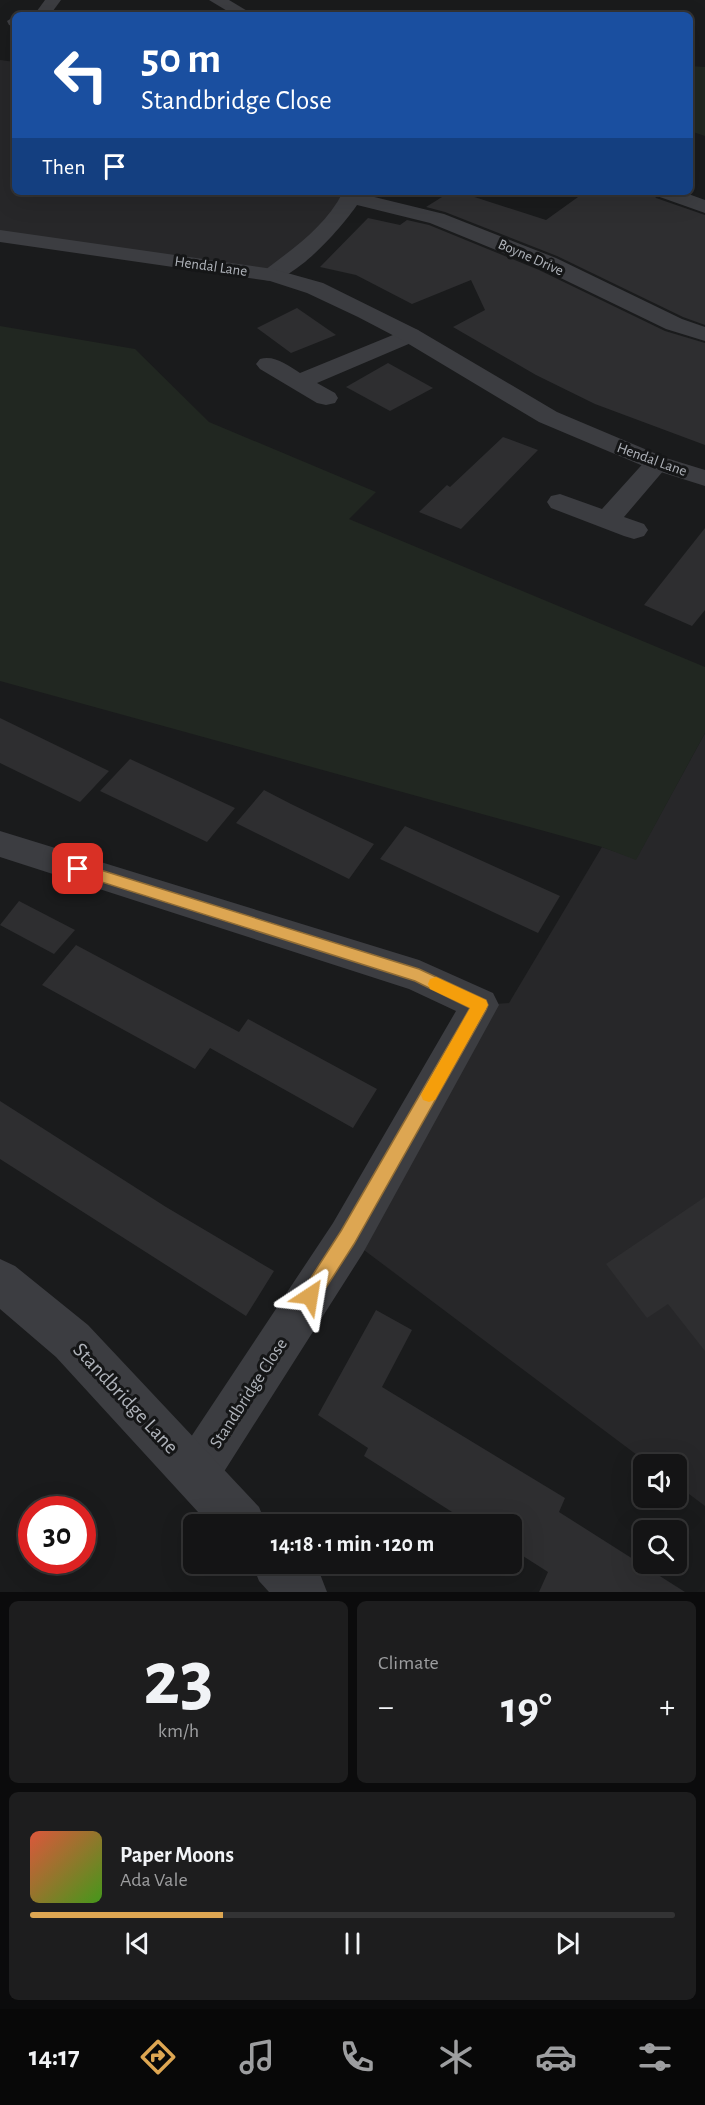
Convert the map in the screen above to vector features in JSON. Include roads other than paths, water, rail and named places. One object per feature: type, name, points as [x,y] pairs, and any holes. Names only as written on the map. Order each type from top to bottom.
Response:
[{"type":"street","points":[[217,0],[240,12]]},
{"type":"street","points":[[273,275],[333,225],[347,207],[352,195]]},
{"type":"street","name":"Boyne Drive","points":[[352,195],[437,218],[548,263],[675,324],[705,334]]},
{"type":"street","points":[[672,195],[705,207]]},
{"type":"street","name":"Hendal Lane","points":[[0,236],[273,275],[315,288],[410,335],[548,417],[657,463],[705,478]]},
{"type":"street","points":[[299,382],[410,335]]},
{"type":"street","points":[[268,364],[326,398]]},
{"type":"street","points":[[607,520],[657,463]]},
{"type":"street","points":[[560,502],[634,531]]},
{"type":"street","name":"Standbridge Close","points":[[0,844],[419,976],[480,1005],[348,1238],[196,1472]]},
{"type":"street","name":"Standbridge Lane","points":[[0,1281],[72,1341],[233,1514]]},
{"type":"street","points":[[286,1574],[302,1592]]}]
